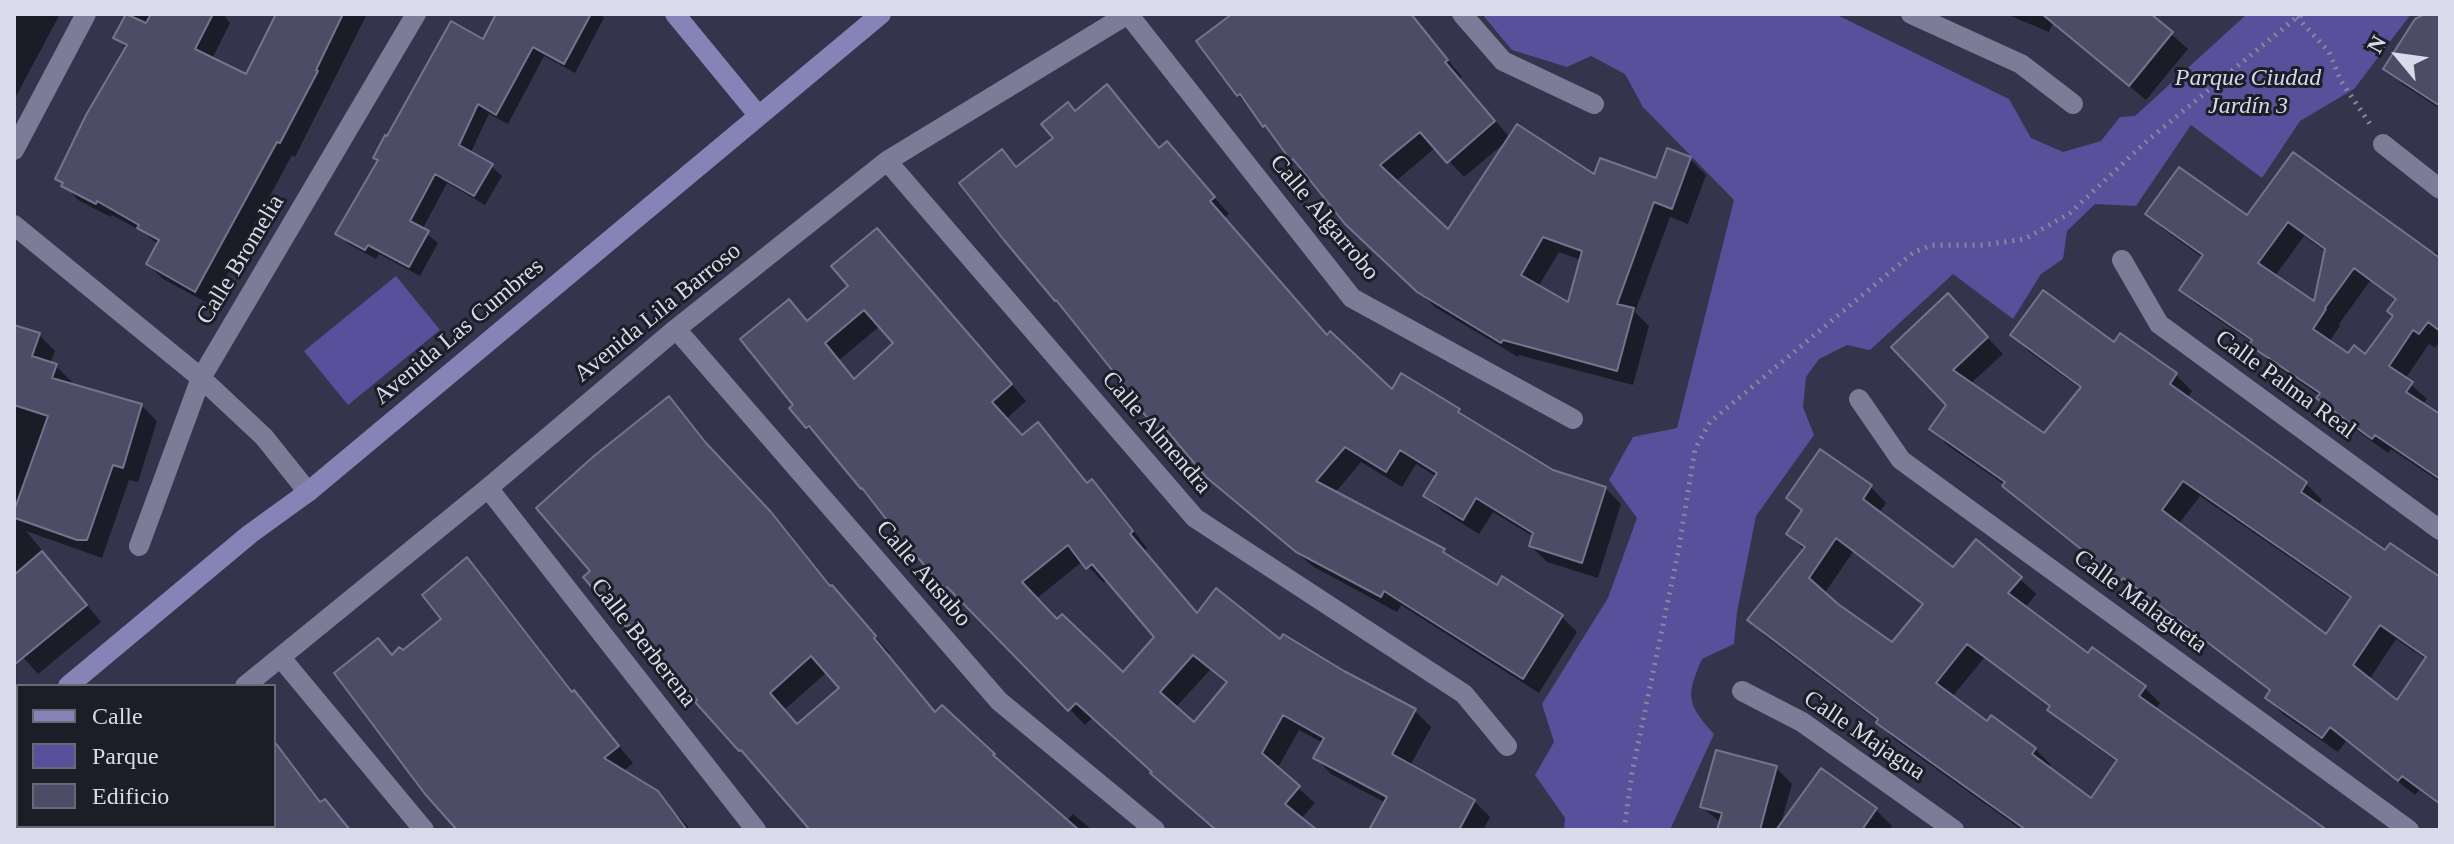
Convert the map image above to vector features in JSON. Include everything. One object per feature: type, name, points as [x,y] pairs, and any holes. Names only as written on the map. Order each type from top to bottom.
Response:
[{"type":"street","points":[[14,150],[86,14]]},
{"type":"street","name":"Calle Bromelia","points":[[139,546],[201,378],[416,14]]},
{"type":"street","points":[[675,14],[758,115]]},
{"type":"street","name":"Avenida Las Cumbres","points":[[70,684],[250,534],[308,492],[881,14]]},
{"type":"street","name":"Avenida Lila Barroso","points":[[248,684],[488,488],[676,329],[887,161],[1128,14]]},
{"type":"street","name":"Calle Algarrobo","points":[[1128,14],[1352,298],[1573,419]]},
{"type":"street","points":[[1462,14],[1503,61],[1594,104]]},
{"type":"street","points":[[1911,14],[2021,64],[2073,104]]},
{"type":"street","points":[[2383,144],[2440,189]]},
{"type":"street","name":"Calle Almendra","points":[[887,161],[1195,518],[1464,694],[1507,746]]},
{"type":"street","points":[[14,225],[201,378],[264,437],[308,492]]},
{"type":"street","name":"Calle Palma Real","points":[[2122,260],[2159,324],[2440,530]]},
{"type":"street","name":"Calle Ausubo","points":[[676,329],[999,701],[1155,830]]},
{"type":"street","name":"Calle Malagueta","points":[[1859,399],[1901,460],[2409,830]]},
{"type":"street","name":"Calle Berberena","points":[[488,488],[756,830]]},
{"type":"street","points":[[281,658],[424,830]]},
{"type":"street","name":"Calle Majagua","points":[[1742,691],[1802,722],[1954,830]]},
{"type":"path","points":[[1624,830],[1632,773],[1678,553],[1695,449],[1710,422],[1914,252],[1932,245],[1983,245],[2025,239],[2070,213],[2148,140],[2297,17],[2306,14]]},
{"type":"path","points":[[2297,17],[2329,52],[2341,81],[2383,144]]},
{"type":"green space","name":"Parque Ciudad Jardín 3","points":[[1482,14],[1835,14],[2009,99],[2031,138],[2063,152],[2101,141],[2120,117],[2135,116],[2247,14],[2411,14],[2354,89],[2300,121],[2262,178],[2191,125],[2136,206],[2095,204],[2067,231],[2063,259],[2041,274],[2013,319],[1953,274],[1870,350],[1847,345],[1819,359],[1806,377],[1803,407],[1814,435],[1756,516],[1737,612],[1734,644],[1702,659],[1693,682],[1694,706],[1714,734],[1670,830],[1564,830],[1565,818],[1535,775],[1554,742],[1542,704],[1608,598],[1637,518],[1609,480],[1633,437],[1677,428],[1734,200],[1643,107],[1625,74],[1591,56],[1567,67],[1512,50]]},
{"type":"green space","points":[[396,276],[440,330],[348,405],[304,351]]},
{"type":"building","points":[[126,14],[146,23],[151,14],[213,14],[195,49],[246,74],[276,14],[343,14],[318,71],[280,143],[277,142],[195,292],[146,264],[159,240],[97,201],[96,204],[61,186],[63,183],[55,179],[86,115],[127,45],[113,38]]},
{"type":"building","points":[[496,14],[591,14],[564,64],[533,47],[496,115],[478,104],[459,145],[493,164],[474,196],[435,174],[410,221],[429,231],[409,267],[368,245],[365,250],[335,234],[378,160],[373,158],[385,135],[451,21],[483,39]]},
{"type":"building","points":[[1232,14],[1411,14],[1448,60],[1445,62],[1495,121],[1447,163],[1420,132],[1380,165],[1448,229],[1517,124],[1594,174],[1600,158],[1656,178],[1667,148],[1691,157],[1672,209],[1654,202],[1617,304],[1634,308],[1617,371],[1503,340],[1501,343],[1417,292],[1345,224],[1293,159],[1291,161],[1265,125],[1263,127],[1240,94],[1237,96],[1196,41]],"holes":[[[1543,237],[1582,251],[1568,302],[1521,275]]]},
{"type":"building","points":[[2042,14],[2151,14],[2173,32],[2129,86]]},
{"type":"building","points":[[2425,14],[2440,14],[2440,106],[2383,69],[2415,19]]},
{"type":"building","points":[[1107,84],[1159,148],[1167,141],[1215,197],[1210,201],[1327,335],[1330,331],[1392,389],[1401,373],[1553,470],[1606,487],[1582,563],[1529,546],[1533,533],[1476,498],[1463,520],[1423,496],[1437,473],[1400,450],[1386,472],[1345,447],[1316,481],[1445,549],[1443,552],[1497,585],[1502,576],[1563,615],[1523,679],[1384,591],[1381,597],[1296,552],[1206,477],[1162,425],[1157,429],[1117,382],[1120,380],[959,183],[1002,149],[1016,167],[1053,138],[1041,124],[1068,102],[1075,111]]},
{"type":"building","points":[[2293,152],[2440,258],[2440,331],[2428,322],[2419,334],[2413,330],[2389,366],[2413,382],[2406,392],[2440,414],[2440,479],[2375,435],[2372,439],[2316,398],[2320,393],[2249,345],[2252,340],[2179,290],[2203,255],[2145,214],[2179,167],[2247,215]],"holes":[[[2288,222],[2325,249],[2314,301],[2258,263]],[[2354,268],[2396,299],[2387,311],[2393,316],[2365,354],[2354,345],[2348,353],[2313,329]]]},
{"type":"building","points":[[877,228],[1012,384],[992,402],[1022,435],[1038,422],[1087,483],[1092,479],[1133,531],[1130,534],[1197,613],[1216,588],[1280,639],[1283,634],[1416,709],[1392,754],[1475,800],[1459,830],[1369,830],[1387,797],[1313,758],[1324,738],[1283,715],[1262,753],[1300,786],[1285,804],[1317,830],[1216,830],[1076,703],[1068,711],[947,587],[945,589],[809,426],[806,428],[789,408],[793,405],[740,339],[789,299],[807,321],[848,286],[831,266]],"holes":[[[864,310],[893,343],[854,379],[825,343]],[[1068,545],[1086,569],[1092,564],[1154,637],[1123,672],[1062,614],[1057,619],[1022,582]],[[1193,655],[1227,682],[1194,722],[1160,692]]]},
{"type":"building","points":[[2043,290],[2114,342],[2120,333],[2177,373],[2170,384],[2307,482],[2301,492],[2385,550],[2390,543],[2440,577],[2440,804],[2402,776],[2398,781],[2330,727],[2322,738],[2265,698],[2270,690],[2123,578],[2121,581],[2002,486],[2005,482],[1929,429],[1946,405],[1891,347],[1948,293],[1988,337],[1953,370],[2044,433],[2081,387],[2010,335]],"holes":[[[2183,481],[2351,597],[2326,634],[2162,510]],[[2380,625],[2426,657],[2397,700],[2353,665]]]},
{"type":"building","points":[[14,325],[40,333],[32,356],[57,364],[52,378],[142,404],[123,468],[113,465],[87,540],[77,540],[15,518],[15,508],[48,416],[14,405]]},
{"type":"building","points":[[669,396],[706,443],[771,512],[830,586],[876,636],[874,638],[935,712],[942,705],[993,755],[1079,830],[810,830],[695,702],[697,700],[629,625],[626,627],[583,577],[590,571],[536,508],[594,456]],"holes":[[[811,656],[839,688],[797,724],[770,693]]]},
{"type":"building","points":[[1820,449],[1872,485],[1863,499],[1953,567],[1976,539],[2022,577],[2008,593],[2088,653],[2092,647],[2146,686],[2139,696],[2327,830],[2026,830],[1876,723],[1878,719],[1747,620],[1805,547],[1786,534],[1802,510],[1786,498]],"holes":[[[1836,538],[1923,604],[1892,642],[1838,604],[1809,578]],[[1967,644],[2050,706],[2047,710],[2117,760],[2091,798],[2032,754],[2036,748],[1991,715],[1987,721],[1936,683]]]},
{"type":"building","points":[[42,551],[87,605],[14,665],[14,575]]},
{"type":"building","points":[[467,557],[572,692],[574,690],[619,746],[604,758],[658,791],[687,830],[457,830],[425,794],[334,673],[378,638],[392,655],[399,647],[403,650],[441,619],[422,595]]},
{"type":"building","points":[[276,744],[320,802],[325,799],[350,830],[274,830]]},
{"type":"building","points":[[1716,750],[1777,766],[1760,830],[1717,830],[1722,813],[1700,807]]},
{"type":"building","points":[[1821,768],[1877,808],[1862,830],[1776,830]]}]
